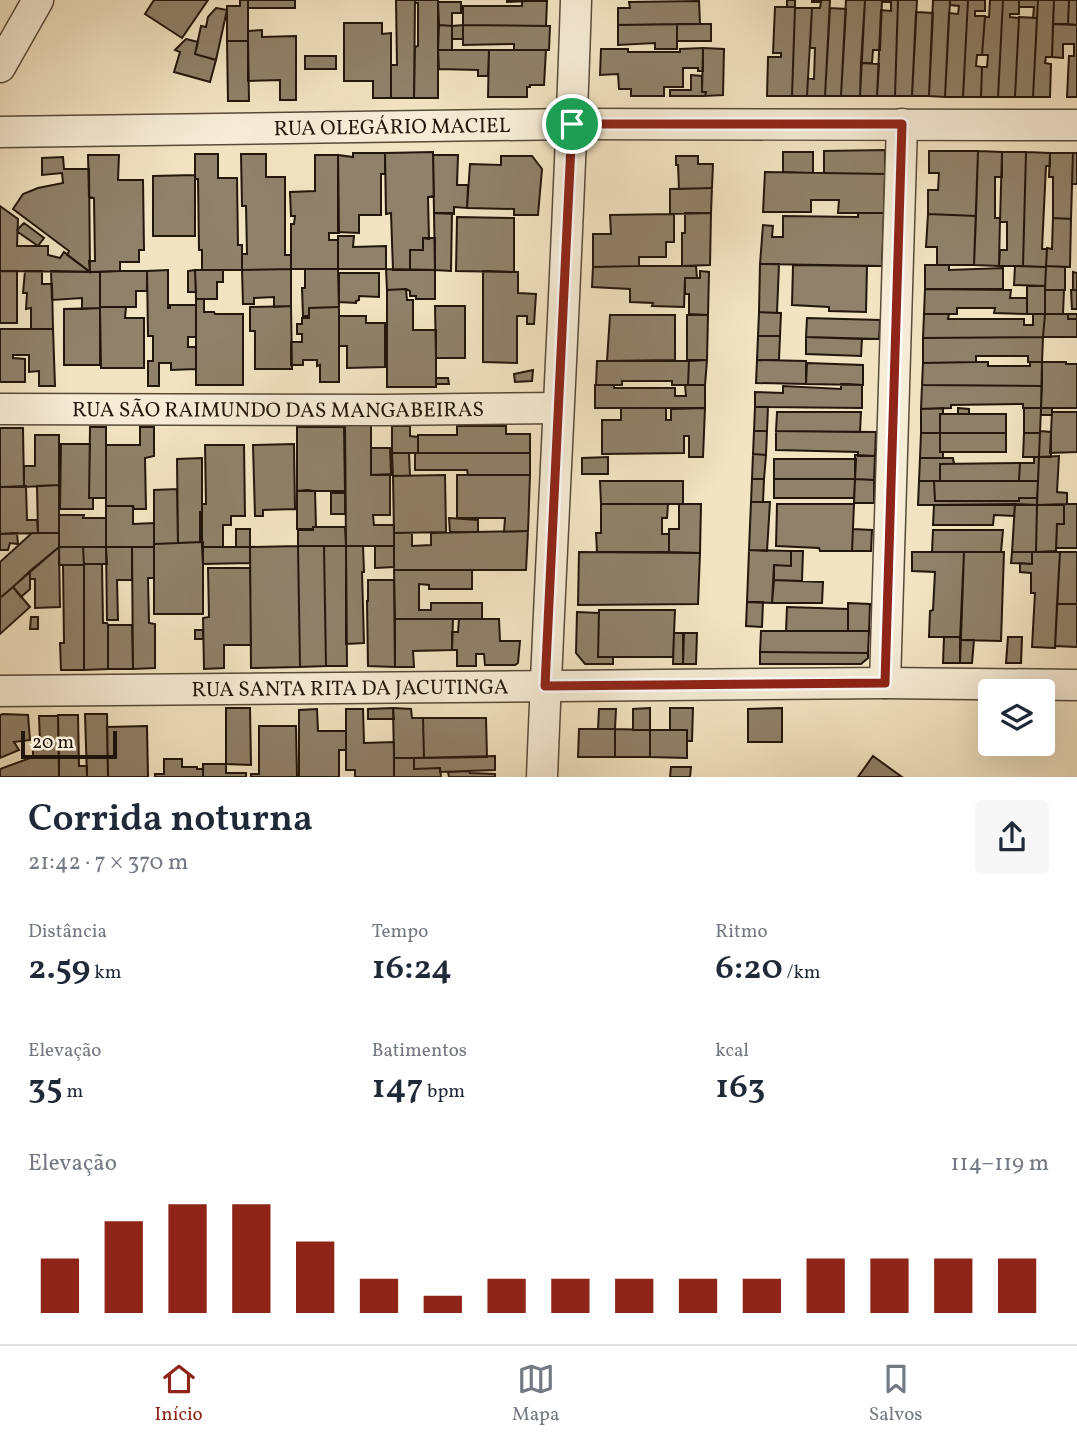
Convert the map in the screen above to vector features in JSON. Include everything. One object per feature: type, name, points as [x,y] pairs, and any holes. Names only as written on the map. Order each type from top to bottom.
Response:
[{"type":"street","points":[[0,67],[38,0]]},
{"type":"street","points":[[542,777],[576,0]]},
{"type":"street","name":"RUA OLEGÁRIO MACIEL","points":[[0,132],[572,124],[1077,125]]},
{"type":"street","points":[[885,683],[902,124]]},
{"type":"street","name":"RUA SÃO RAIMUNDO DAS MANGABEIRAS","points":[[0,408],[558,408]]},
{"type":"street","name":"RUA SANTA RITA DA JACUTINGA","points":[[0,691],[885,683],[1077,685]]},
{"type":"building","points":[[154,0],[208,0],[182,38],[145,14]]},
{"type":"building","points":[[240,0],[248,0],[248,41],[227,41],[227,6],[240,6]]},
{"type":"building","points":[[248,0],[295,0],[295,8],[248,8]]},
{"type":"building","points":[[396,0],[415,0],[414,98],[391,98],[391,65],[397,65]]},
{"type":"building","points":[[415,0],[438,0],[438,98],[414,98],[415,47],[418,46],[418,3],[415,3]]},
{"type":"building","points":[[507,0],[547,0],[507,2]]},
{"type":"building","points":[[787,0],[795,0],[795,7],[787,7]]},
{"type":"building","points":[[812,0],[830,0],[825,96],[807,96],[808,78],[814,79],[815,48],[810,48],[812,8],[820,8],[821,2]]},
{"type":"building","points":[[846,0],[865,0],[860,96],[841,96]]},
{"type":"building","points":[[865,0],[882,0],[880,50],[873,50],[872,63],[861,63]]},
{"type":"building","points":[[882,0],[898,0],[895,96],[877,96],[881,10],[891,11],[891,2]]},
{"type":"building","points":[[898,0],[917,0],[912,96],[895,96]]},
{"type":"building","points":[[933,0],[950,0],[945,97],[929,96]]},
{"type":"building","points":[[950,0],[968,0],[963,97],[945,97],[949,13],[958,14],[959,6],[950,5]]},
{"type":"building","points":[[968,0],[985,0],[985,11],[975,11],[975,16],[985,16],[982,55],[977,55],[976,66],[982,67],[981,97],[963,97]]},
{"type":"building","points":[[990,0],[1003,0],[998,97],[981,97],[982,67],[987,67],[988,55],[982,55],[985,17],[989,17]]},
{"type":"building","points":[[1003,0],[1019,0],[1019,14],[1010,14],[1010,17],[1019,18],[1015,97],[998,97]]},
{"type":"building","points":[[1019,0],[1038,0],[1037,18],[1033,18],[1034,7],[1019,7]]},
{"type":"building","points":[[1038,0],[1054,0],[1052,57],[1046,57],[1045,63],[1051,64],[1050,97],[1033,97]]},
{"type":"building","points":[[1054,0],[1069,0],[1068,24],[1053,24]]},
{"type":"building","points":[[1069,0],[1077,0],[1077,25],[1068,24]]},
{"type":"building","points":[[522,1],[547,1],[546,26],[463,25],[463,6],[522,6]]},
{"type":"building","points":[[699,1],[700,24],[618,25],[618,8],[630,8],[629,2]]},
{"type":"building","points":[[438,2],[461,2],[461,13],[452,13],[452,26],[439,25]]},
{"type":"building","points":[[775,7],[795,7],[792,96],[767,96],[768,57],[781,57],[781,53],[773,53]]},
{"type":"building","points":[[216,8],[227,10],[216,60],[195,54],[201,26],[206,27],[208,17]]},
{"type":"building","points":[[795,8],[812,8],[807,96],[792,96]]},
{"type":"building","points":[[830,8],[846,9],[841,96],[825,96]]},
{"type":"building","points":[[916,12],[933,13],[929,96],[912,96]]},
{"type":"building","points":[[1019,17],[1037,18],[1033,97],[1015,97]]},
{"type":"building","points":[[344,23],[382,23],[382,34],[391,33],[391,98],[373,98],[373,81],[344,81]]},
{"type":"building","points":[[677,24],[677,49],[655,49],[655,43],[618,45],[618,25]]},
{"type":"building","points":[[677,24],[711,24],[711,41],[677,41]]},
{"type":"building","points":[[1053,24],[1077,25],[1077,97],[1067,97],[1069,56],[1074,56],[1074,44],[1063,44],[1063,58],[1052,57]]},
{"type":"building","points":[[439,25],[452,26],[452,50],[438,50]]},
{"type":"building","points":[[463,25],[463,39],[452,39],[452,26]]},
{"type":"building","points":[[463,25],[550,26],[549,50],[514,50],[514,44],[463,45]]},
{"type":"building","points":[[262,30],[262,37],[296,36],[296,100],[280,100],[280,80],[248,81],[248,31]]},
{"type":"building","points":[[186,39],[198,42],[195,54],[216,60],[210,82],[174,72],[180,52],[175,50]]},
{"type":"building","points":[[227,41],[248,41],[249,101],[228,101]]},
{"type":"building","points":[[703,48],[724,49],[723,95],[705,96],[706,92],[702,92]]},
{"type":"building","points":[[703,48],[703,71],[698,71],[698,68],[683,68],[683,87],[664,87],[664,96],[631,96],[631,89],[619,89],[618,74],[600,75],[601,49],[680,52],[680,49]]},
{"type":"building","points":[[438,50],[489,50],[488,76],[478,76],[478,70],[439,69]]},
{"type":"building","points":[[489,50],[546,50],[544,85],[527,87],[527,97],[488,97]]},
{"type":"building","points":[[305,56],[336,56],[336,69],[305,69]]},
{"type":"building","points":[[861,63],[879,64],[877,96],[860,96]]},
{"type":"building","points":[[691,75],[702,76],[702,92],[706,92],[705,96],[670,96],[670,90],[691,90]]},
{"type":"building","points":[[885,150],[885,174],[824,173],[824,151]]},
{"type":"building","points":[[929,151],[978,151],[976,216],[928,214],[928,190],[938,190],[939,173],[929,173]]},
{"type":"building","points":[[978,151],[1002,152],[1002,177],[995,177],[995,218],[1000,218],[999,266],[974,265]]},
{"type":"building","points":[[433,152],[434,196],[428,197],[429,239],[423,238],[423,250],[410,250],[410,270],[393,270],[391,213],[386,214],[385,153]]},
{"type":"building","points":[[783,152],[813,152],[813,173],[783,172]]},
{"type":"building","points":[[1002,152],[1026,152],[1023,266],[999,266],[1000,250],[1007,250],[1007,222],[1000,222]]},
{"type":"building","points":[[1026,152],[1050,153],[1050,166],[1046,166],[1042,249],[1047,249],[1046,267],[1023,266]]},
{"type":"building","points":[[353,153],[385,153],[385,174],[381,174],[381,215],[359,215],[359,233],[338,232],[338,155],[353,157]]},
{"type":"building","points":[[1050,153],[1073,153],[1071,219],[1053,218],[1053,177],[1049,177]]},
{"type":"building","points":[[1073,153],[1077,153],[1077,184],[1072,184]]},
{"type":"building","points":[[195,154],[218,154],[218,178],[237,178],[238,245],[242,245],[242,270],[202,270]]},
{"type":"building","points":[[241,154],[266,154],[266,177],[285,177],[285,255],[291,255],[291,269],[242,270],[242,254],[247,254],[246,206],[242,206]]},
{"type":"building","points":[[88,155],[119,155],[118,180],[143,180],[144,250],[139,250],[139,262],[120,262],[120,271],[90,272],[89,261],[95,261],[94,198],[89,197]]},
{"type":"building","points":[[315,155],[338,155],[339,233],[329,233],[329,240],[338,240],[338,269],[291,269],[291,224],[294,224],[295,216],[291,216],[290,192],[315,191]]},
{"type":"building","points":[[433,155],[458,155],[457,185],[468,185],[467,208],[454,207],[454,214],[434,213]]},
{"type":"building","points":[[501,156],[532,156],[542,169],[538,215],[514,215],[514,209],[467,208],[470,164],[501,165]]},
{"type":"building","points":[[676,156],[698,156],[698,164],[713,164],[712,188],[679,189]]},
{"type":"building","points":[[63,157],[64,169],[89,169],[90,272],[67,255],[69,251],[13,209],[23,194],[63,183],[62,173],[42,175],[42,158]]},
{"type":"building","points":[[765,172],[885,174],[884,213],[838,213],[839,200],[811,200],[811,212],[763,212]]},
{"type":"building","points":[[195,175],[195,236],[153,236],[153,176]]},
{"type":"building","points":[[712,188],[711,213],[670,214],[670,189]]},
{"type":"building","points":[[0,206],[18,219],[17,246],[48,246],[48,255],[60,258],[64,252],[90,272],[0,271]]},
{"type":"building","points":[[434,213],[452,213],[451,271],[435,270]]},
{"type":"building","points":[[685,213],[711,213],[710,265],[682,266]]},
{"type":"building","points":[[858,213],[884,213],[882,266],[760,264],[763,225],[773,226],[772,237],[783,237],[783,216],[858,217]]},
{"type":"building","points":[[674,214],[674,242],[666,242],[666,257],[639,257],[639,266],[593,267],[593,234],[611,234],[610,215]]},
{"type":"building","points":[[928,214],[976,216],[974,265],[937,265],[937,247],[926,247]]},
{"type":"building","points":[[457,217],[514,218],[514,272],[456,271]]},
{"type":"building","points":[[1053,218],[1071,219],[1070,267],[1046,266],[1047,248],[1052,249]]},
{"type":"building","points":[[24,223],[44,238],[38,246],[18,232]]},
{"type":"building","points":[[338,236],[354,236],[353,247],[386,246],[386,269],[338,269]]},
{"type":"building","points":[[423,238],[435,238],[435,270],[410,270],[410,250],[423,250]]},
{"type":"building","points":[[760,264],[779,264],[777,313],[759,312]]},
{"type":"building","points":[[793,265],[867,266],[866,312],[829,311],[829,307],[792,305]]},
{"type":"building","points":[[925,265],[949,265],[949,270],[1003,268],[1003,289],[925,289]]},
{"type":"building","points":[[696,266],[697,278],[685,278],[684,307],[630,302],[630,289],[592,287],[593,267]]},
{"type":"building","points":[[1015,266],[1046,267],[1045,286],[1014,285]]},
{"type":"building","points":[[1046,266],[1065,267],[1065,290],[1045,290]]},
{"type":"building","points":[[291,269],[291,306],[274,307],[274,297],[254,298],[254,304],[243,304],[242,270]]},
{"type":"building","points":[[305,269],[338,269],[339,307],[309,308],[309,316],[303,316],[302,288],[305,288]]},
{"type":"building","points":[[386,269],[435,270],[435,299],[416,299],[416,296],[410,296],[410,291],[406,289],[387,290]]},
{"type":"building","points":[[168,270],[168,308],[170,305],[196,305],[196,337],[188,337],[188,347],[196,347],[196,369],[171,370],[171,363],[159,363],[159,386],[148,386],[148,361],[153,361],[153,336],[148,336],[147,271]]},
{"type":"building","points":[[195,270],[223,270],[223,282],[217,282],[217,299],[196,299]]},
{"type":"building","points":[[195,270],[196,292],[188,292],[188,271]]},
{"type":"building","points":[[0,271],[17,271],[17,323],[0,323]]},
{"type":"building","points":[[25,271],[42,271],[42,284],[52,284],[53,329],[31,329],[31,308],[26,309],[27,293],[23,293]]},
{"type":"building","points":[[51,271],[100,272],[100,308],[82,309],[82,298],[52,300]]},
{"type":"building","points":[[147,271],[147,291],[136,291],[136,307],[100,307],[100,272]]},
{"type":"building","points":[[483,271],[518,272],[518,293],[536,294],[534,324],[527,324],[527,316],[517,316],[517,363],[483,362]]},
{"type":"building","points":[[700,271],[709,272],[708,315],[689,314],[689,294],[685,294],[685,278],[700,278]]},
{"type":"building","points":[[1073,272],[1077,273],[1077,290],[1073,290]]},
{"type":"building","points":[[339,273],[379,273],[379,297],[359,296],[356,303],[339,302]]},
{"type":"building","points":[[1027,286],[1045,286],[1045,314],[1027,314]]},
{"type":"building","points":[[406,289],[407,300],[413,300],[413,330],[436,330],[436,387],[387,387],[387,290]]},
{"type":"building","points":[[925,289],[1011,290],[1010,298],[1027,298],[1027,314],[994,313],[995,308],[957,308],[957,314],[924,314]]},
{"type":"building","points":[[1045,290],[1064,290],[1063,314],[1045,314]]},
{"type":"building","points":[[1071,290],[1077,290],[1077,309],[1072,309]]},
{"type":"building","points":[[196,299],[204,299],[204,312],[243,314],[243,385],[196,385]]},
{"type":"building","points":[[291,306],[292,369],[255,369],[255,331],[250,331],[250,307]]},
{"type":"building","points":[[435,306],[465,306],[465,358],[436,358]]},
{"type":"building","points":[[100,307],[126,307],[125,318],[144,318],[144,368],[101,368]]},
{"type":"building","points":[[339,307],[339,382],[320,382],[320,365],[317,366],[317,360],[303,360],[303,365],[291,365],[291,342],[302,342],[302,334],[297,334],[297,324],[302,324],[302,318],[309,318],[309,308]]},
{"type":"building","points":[[100,308],[100,365],[64,365],[64,309]]},
{"type":"building","points":[[759,312],[781,313],[780,336],[758,336]]},
{"type":"building","points":[[924,314],[949,314],[948,319],[1024,319],[1024,325],[1033,325],[1033,314],[1045,314],[1043,337],[923,338]]},
{"type":"building","points":[[1045,314],[1068,314],[1068,319],[1077,319],[1077,337],[1043,337]]},
{"type":"building","points":[[1068,314],[1077,314],[1077,319],[1068,319]]},
{"type":"building","points":[[610,315],[675,315],[675,360],[607,361]]},
{"type":"building","points":[[687,315],[708,315],[707,360],[687,360]]},
{"type":"building","points":[[339,316],[366,316],[366,323],[385,323],[385,367],[347,368],[347,346],[339,346]]},
{"type":"building","points":[[807,318],[880,320],[879,339],[806,337]]},
{"type":"building","points":[[0,329],[53,329],[55,386],[39,386],[39,371],[29,372],[29,355],[13,355],[13,358],[25,359],[25,382],[0,382]]},
{"type":"building","points":[[758,336],[780,336],[779,360],[757,360]]},
{"type":"building","points":[[806,337],[862,339],[861,356],[806,354]]},
{"type":"building","points":[[1043,337],[1042,362],[1028,362],[1028,356],[976,356],[976,362],[923,363],[923,338]]},
{"type":"building","points":[[707,360],[705,385],[688,385],[689,361]]},
{"type":"building","points":[[757,360],[806,361],[806,384],[756,383]]},
{"type":"building","points":[[597,361],[689,361],[688,385],[672,385],[672,381],[622,381],[622,385],[596,385]]},
{"type":"building","points":[[988,362],[988,366],[1030,366],[1030,362],[1042,362],[1042,386],[922,385],[923,363]]},
{"type":"building","points":[[1042,362],[1077,364],[1077,408],[1041,408]]},
{"type":"building","points":[[807,363],[863,365],[863,385],[806,384]]},
{"type":"building","points":[[533,370],[532,381],[515,382],[514,374]]},
{"type":"building","points":[[436,378],[448,378],[449,384],[436,384]]},
{"type":"building","points":[[841,384],[862,385],[862,408],[755,407],[755,392],[783,393],[783,386],[841,389]]},
{"type":"building","points":[[595,385],[614,385],[614,388],[675,388],[675,396],[686,396],[685,385],[705,385],[705,408],[595,408]]},
{"type":"building","points":[[922,385],[1042,386],[1041,408],[1023,408],[1023,404],[951,405],[951,408],[921,409]]},
{"type":"building","points":[[755,407],[768,407],[767,431],[754,431]]},
{"type":"building","points":[[621,408],[666,408],[666,420],[671,420],[671,409],[705,408],[703,457],[689,457],[689,436],[684,436],[684,453],[602,454],[602,420],[621,420]]},
{"type":"building","points":[[943,408],[943,414],[940,414],[940,433],[921,433],[921,409]]},
{"type":"building","points":[[958,408],[969,409],[969,414],[958,414]]},
{"type":"building","points":[[1024,408],[1041,408],[1040,433],[1024,433]]},
{"type":"building","points":[[1041,408],[1052,408],[1052,415],[1041,415]]},
{"type":"building","points":[[777,412],[861,412],[860,432],[776,431]]},
{"type":"building","points":[[1052,412],[1077,412],[1077,452],[1050,453]]},
{"type":"building","points":[[940,414],[1006,414],[1006,433],[940,433]]},
{"type":"building","points":[[345,424],[371,424],[371,475],[390,474],[390,515],[373,515],[374,525],[394,525],[394,546],[346,546]]},
{"type":"building","points":[[392,426],[410,426],[410,436],[418,437],[418,453],[392,453]]},
{"type":"building","points":[[457,426],[506,426],[506,434],[530,434],[530,453],[418,453],[418,435],[457,435]]},
{"type":"building","points":[[90,427],[106,427],[106,498],[89,498]]},
{"type":"building","points":[[140,427],[154,427],[154,456],[145,458],[146,509],[106,506],[106,445],[140,445]]},
{"type":"building","points":[[297,427],[344,427],[345,491],[297,491]]},
{"type":"building","points":[[0,428],[23,428],[24,487],[0,487]]},
{"type":"building","points":[[754,431],[767,431],[766,455],[753,454]]},
{"type":"building","points":[[776,431],[876,432],[875,456],[858,456],[858,452],[776,450]]},
{"type":"building","points":[[1040,431],[1051,432],[1051,457],[1039,457]]},
{"type":"building","points":[[921,433],[940,433],[940,452],[943,452],[943,458],[920,458]]},
{"type":"building","points":[[940,433],[1006,433],[1006,452],[940,452]]},
{"type":"building","points":[[1024,433],[1040,433],[1039,457],[1023,457]]},
{"type":"building","points":[[35,435],[59,435],[59,485],[24,487],[24,466],[35,466]]},
{"type":"building","points":[[61,444],[90,444],[89,498],[93,498],[93,509],[60,509]]},
{"type":"building","points":[[294,444],[295,509],[263,510],[263,516],[255,516],[253,445]]},
{"type":"building","points":[[205,445],[244,445],[245,516],[231,516],[231,525],[223,525],[223,547],[202,547],[202,504],[206,504]]},
{"type":"building","points":[[371,448],[390,448],[391,475],[371,475]]},
{"type":"building","points":[[392,453],[409,453],[410,476],[393,476]]},
{"type":"building","points":[[415,453],[530,453],[530,475],[468,475],[467,470],[415,470]]},
{"type":"building","points":[[753,454],[766,455],[764,479],[752,479]]},
{"type":"building","points":[[855,455],[875,456],[874,480],[855,479]]},
{"type":"building","points":[[1059,456],[1057,492],[1067,493],[1067,504],[1037,505],[1039,457]]},
{"type":"building","points":[[608,457],[608,474],[582,474],[582,458]]},
{"type":"building","points":[[1034,457],[1039,457],[1038,481],[1019,481],[1020,463],[1034,463]]},
{"type":"building","points":[[202,458],[200,542],[178,543],[177,459]]},
{"type":"building","points":[[920,458],[953,458],[954,464],[940,464],[940,481],[919,481]]},
{"type":"building","points":[[774,459],[856,459],[855,479],[774,479]]},
{"type":"building","points":[[1020,463],[1019,481],[940,481],[940,464]]},
{"type":"building","points":[[445,475],[446,532],[394,533],[393,476]]},
{"type":"building","points":[[457,475],[530,475],[528,531],[504,532],[505,518],[457,518]]},
{"type":"building","points":[[752,479],[764,479],[763,502],[751,502]]},
{"type":"building","points":[[774,479],[855,479],[854,498],[774,498]]},
{"type":"building","points":[[855,479],[874,480],[874,503],[854,503]]},
{"type":"building","points":[[600,481],[683,481],[683,504],[601,504]]},
{"type":"building","points":[[919,481],[934,481],[935,501],[1019,501],[1019,498],[1037,498],[1037,505],[918,505]]},
{"type":"building","points":[[934,481],[1038,481],[1037,498],[1019,498],[1019,501],[935,501]]},
{"type":"building","points":[[59,485],[59,533],[38,533],[37,486]]},
{"type":"building","points":[[26,486],[27,520],[37,520],[38,533],[0,534],[0,487]]},
{"type":"building","points":[[177,489],[178,543],[154,544],[154,490]]},
{"type":"building","points":[[297,491],[315,491],[316,527],[297,529]]},
{"type":"building","points":[[331,493],[345,493],[345,514],[331,514]]},
{"type":"building","points":[[751,502],[770,502],[767,551],[749,550]]},
{"type":"building","points":[[601,504],[668,504],[667,518],[662,518],[662,534],[669,534],[669,552],[597,552],[596,533],[601,533]]},
{"type":"building","points":[[679,504],[701,504],[700,553],[669,552],[669,529],[679,529]]},
{"type":"building","points":[[777,504],[854,504],[852,551],[820,551],[819,548],[776,546]]},
{"type":"building","points":[[1015,504],[1014,516],[994,515],[993,525],[933,525],[934,505]]},
{"type":"building","points":[[1015,504],[1037,505],[1036,552],[1012,552]]},
{"type":"building","points":[[1077,504],[1077,548],[1056,548],[1057,524],[1064,524],[1064,505]]},
{"type":"building","points":[[1037,505],[1064,505],[1064,524],[1057,524],[1056,551],[1036,552]]},
{"type":"building","points":[[106,506],[133,506],[133,524],[154,523],[154,547],[106,547]]},
{"type":"building","points":[[59,515],[106,518],[106,547],[59,547]]},
{"type":"building","points":[[449,518],[478,520],[478,532],[450,532]]},
{"type":"building","points":[[313,527],[345,527],[346,546],[298,546],[298,530],[313,530]]},
{"type":"building","points":[[236,529],[250,529],[250,547],[236,547]]},
{"type":"building","points":[[853,529],[872,530],[871,551],[852,551]]},
{"type":"building","points":[[933,530],[1003,530],[1001,552],[932,552]]},
{"type":"building","points":[[528,531],[526,570],[394,570],[394,533],[412,533],[412,546],[431,545],[431,533]]},
{"type":"building","points":[[17,533],[18,544],[10,543],[8,550],[0,550],[0,534]]},
{"type":"building","points":[[32,533],[59,533],[59,547],[0,598],[0,562]]},
{"type":"building","points":[[203,542],[203,614],[154,614],[154,544]]},
{"type":"building","points":[[298,546],[300,667],[251,668],[250,547]]},
{"type":"building","points":[[298,546],[324,546],[326,666],[300,667]]},
{"type":"building","points":[[324,546],[346,546],[347,666],[326,666]]},
{"type":"building","points":[[346,546],[363,546],[364,643],[346,644]]},
{"type":"building","points":[[375,546],[394,546],[394,567],[375,568]]},
{"type":"building","points":[[59,547],[60,607],[35,608],[35,579],[30,579],[30,571]]},
{"type":"building","points":[[59,547],[83,547],[84,565],[59,565]]},
{"type":"building","points":[[83,547],[106,547],[107,564],[84,564]]},
{"type":"building","points":[[106,547],[132,547],[132,580],[117,580],[118,620],[107,620]]},
{"type":"building","points":[[132,547],[154,547],[154,578],[148,578],[149,623],[155,624],[155,668],[133,669]]},
{"type":"building","points":[[202,547],[250,547],[250,563],[203,564]]},
{"type":"building","points":[[749,550],[791,551],[791,566],[774,565],[772,603],[747,602]]},
{"type":"building","points":[[791,551],[803,551],[802,581],[774,580],[774,565],[791,566]]},
{"type":"building","points":[[579,552],[700,553],[698,604],[578,605]]},
{"type":"building","points":[[912,552],[964,552],[961,637],[929,637],[935,572],[912,571]]},
{"type":"building","points":[[964,552],[1004,552],[1001,641],[960,640]]},
{"type":"building","points":[[1012,552],[1032,552],[1032,564],[1011,563]]},
{"type":"building","points":[[1032,552],[1060,552],[1055,648],[1032,647],[1035,593],[1031,593],[1031,573],[1020,572],[1020,563],[1032,564]]},
{"type":"building","points":[[1060,552],[1077,552],[1077,604],[1057,604]]},
{"type":"building","points":[[84,564],[102,564],[103,623],[108,625],[108,669],[84,670]]},
{"type":"building","points":[[63,565],[84,565],[84,670],[61,670],[60,643],[64,643]]},
{"type":"building","points":[[208,568],[250,568],[251,645],[224,645],[224,668],[204,669],[203,618],[209,617]]},
{"type":"building","points":[[394,570],[472,570],[472,589],[429,589],[429,585],[419,584],[419,610],[431,610],[431,603],[482,603],[482,619],[395,619]]},
{"type":"building","points":[[30,571],[30,589],[21,597],[13,587]]},
{"type":"building","points":[[368,580],[394,580],[395,667],[368,666]]},
{"type":"building","points":[[774,580],[823,582],[822,603],[772,603]]},
{"type":"building","points":[[13,587],[30,607],[0,634],[0,598]]},
{"type":"building","points":[[747,602],[763,602],[762,627],[746,626]]},
{"type":"building","points":[[848,603],[870,604],[869,631],[848,631]]},
{"type":"building","points":[[1057,604],[1077,604],[1077,647],[1055,646]]},
{"type":"building","points":[[787,607],[848,609],[848,631],[786,631]]},
{"type":"building","points":[[599,610],[675,610],[673,657],[598,657]]},
{"type":"building","points":[[577,612],[599,613],[598,657],[613,657],[613,664],[585,664],[576,653]]},
{"type":"building","points":[[31,617],[38,617],[38,629],[30,629]]},
{"type":"building","points":[[395,619],[453,619],[452,650],[413,651],[414,667],[395,667]]},
{"type":"building","points":[[459,619],[499,619],[500,641],[520,641],[518,663],[485,665],[484,654],[476,654],[476,666],[457,666],[457,650],[452,650],[452,632],[458,632]]},
{"type":"building","points":[[108,625],[132,625],[133,669],[108,669]]},
{"type":"building","points":[[195,630],[203,630],[203,639],[195,639]]},
{"type":"building","points":[[761,631],[869,631],[868,653],[760,652]]},
{"type":"building","points":[[674,633],[684,633],[683,664],[673,664]]},
{"type":"building","points":[[683,633],[697,633],[696,664],[683,664]]},
{"type":"building","points":[[944,637],[961,637],[960,663],[943,663]]},
{"type":"building","points":[[1008,637],[1022,637],[1021,663],[1006,663]]},
{"type":"building","points":[[960,640],[974,640],[972,663],[960,663]]},
{"type":"building","points":[[760,652],[868,653],[868,658],[861,664],[760,664]]},
{"type":"building","points":[[226,708],[250,708],[251,765],[226,764]]},
{"type":"building","points":[[393,708],[411,709],[412,718],[423,718],[424,758],[394,758]]},
{"type":"building","points":[[393,708],[394,719],[368,719],[368,709]]},
{"type":"building","points":[[650,708],[650,730],[633,730],[633,709]]},
{"type":"building","points":[[670,708],[693,708],[692,741],[687,741],[687,730],[670,730]]},
{"type":"building","points":[[782,708],[782,742],[748,742],[748,709]]},
{"type":"building","points":[[317,709],[318,731],[346,731],[346,750],[339,750],[339,777],[299,777],[299,710]]},
{"type":"building","points":[[346,709],[363,709],[364,743],[394,742],[394,777],[355,777],[355,770],[346,770]]},
{"type":"building","points":[[599,709],[616,709],[615,729],[598,729]]},
{"type":"building","points":[[85,714],[107,714],[108,777],[87,777]]},
{"type":"building","points":[[0,715],[28,715],[30,740],[14,742],[19,750],[0,758]]},
{"type":"building","points":[[58,715],[78,715],[79,766],[87,766],[87,777],[59,777]]},
{"type":"building","points":[[39,716],[58,716],[59,756],[33,757],[33,743],[40,743]]},
{"type":"building","points":[[423,718],[486,718],[487,757],[424,758]]},
{"type":"building","points":[[147,726],[148,777],[108,777],[107,727]]},
{"type":"building","points":[[259,726],[296,726],[297,777],[251,777],[251,774],[259,774]]},
{"type":"building","points":[[579,729],[615,729],[615,757],[578,757]]},
{"type":"building","points":[[615,729],[650,730],[650,757],[615,757]]},
{"type":"building","points":[[650,730],[687,730],[687,758],[650,757]]},
{"type":"building","points":[[59,756],[59,777],[0,777],[0,769],[33,757]]},
{"type":"building","points":[[495,756],[495,770],[440,772],[440,768],[414,769],[414,758]]},
{"type":"building","points":[[873,756],[902,777],[858,777]]},
{"type":"building","points":[[394,758],[414,758],[414,769],[440,768],[441,777],[394,777]]},
{"type":"building","points":[[164,759],[182,759],[182,767],[203,769],[203,777],[155,777],[155,774],[164,774]]},
{"type":"building","points":[[203,764],[226,764],[226,773],[246,773],[246,777],[203,777]]},
{"type":"building","points":[[671,767],[691,767],[690,777],[670,777]]},
{"type":"building","points":[[448,772],[495,774],[495,777],[449,777]]},
{"type":"route","points":[[572,124],[902,124],[885,683],[545,686],[572,124]]}]
